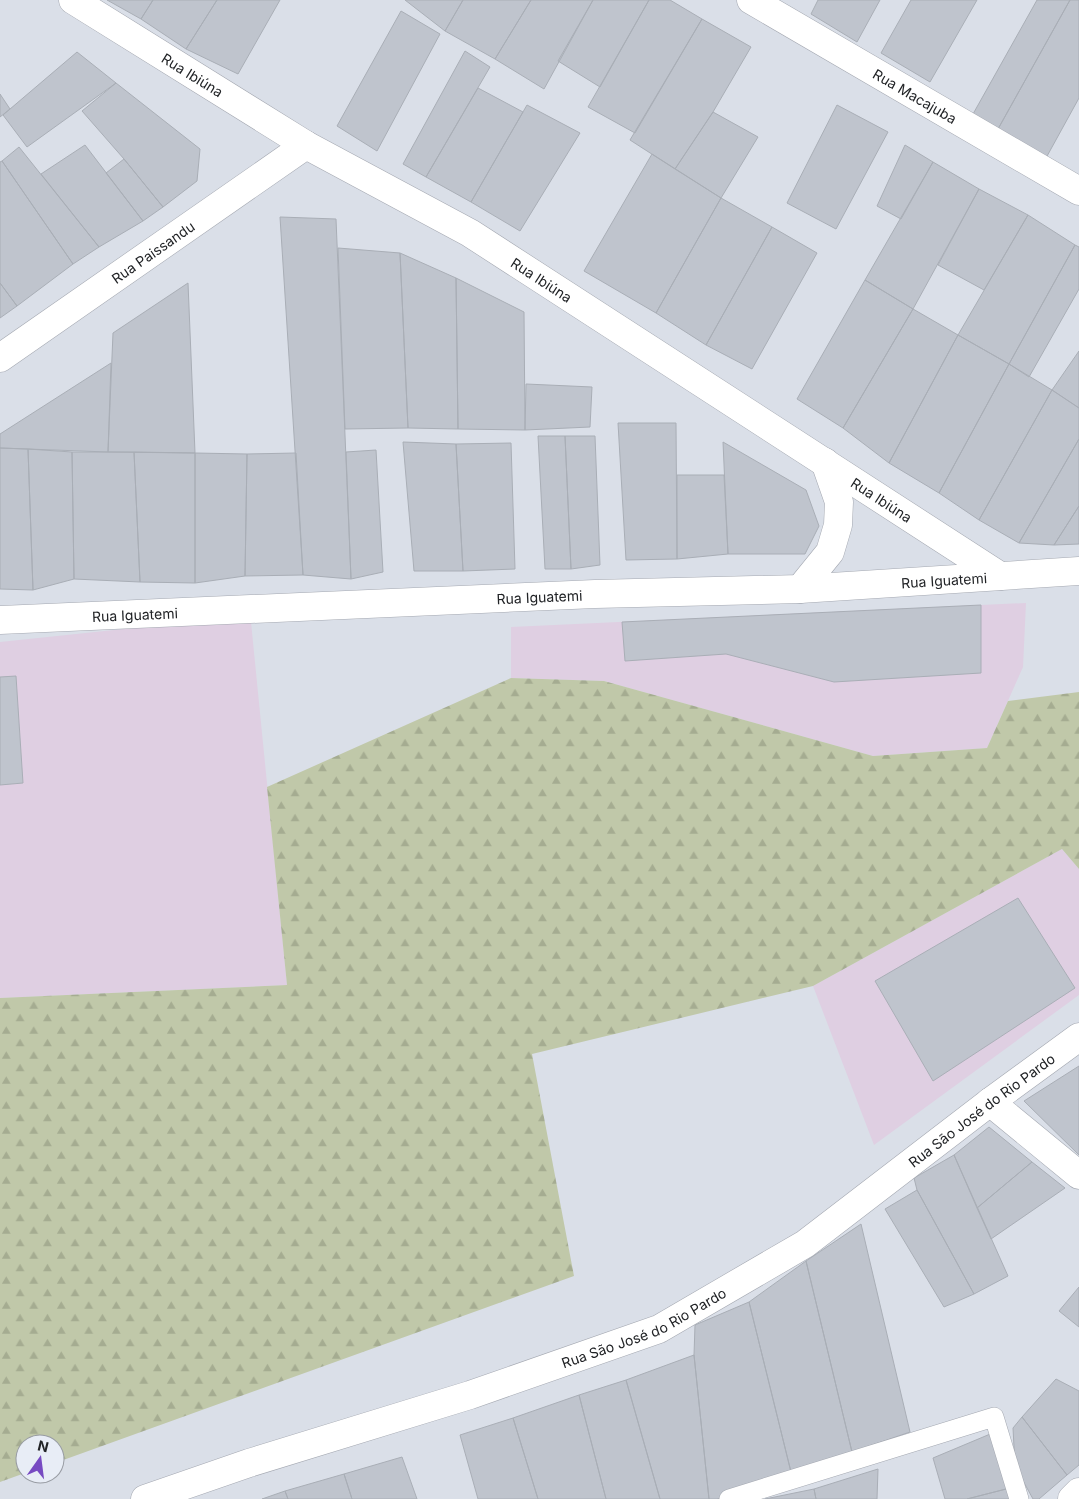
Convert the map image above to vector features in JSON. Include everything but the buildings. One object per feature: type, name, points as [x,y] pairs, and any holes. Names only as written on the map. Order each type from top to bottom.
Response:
[{"type":"street","name":"Rua Ibiúna","points":[[73,0],[306,145],[470,233],[1000,576]]},
{"type":"street","name":"Rua Macajuba","points":[[751,0],[1079,191]]},
{"type":"street","name":"Rua Paissandu","points":[[0,358],[306,145]]},
{"type":"street","points":[[800,589],[830,552],[838,525],[839,502],[825,462]]},
{"type":"street","name":"Rua Iguatemi","points":[[0,620],[595,594],[800,589],[1079,571]]},
{"type":"street","name":"Rua São José do Rio Pardo","points":[[145,1499],[248,1463],[470,1394],[659,1329],[805,1244],[990,1102],[1079,1037]]},
{"type":"street","points":[[990,1102],[1079,1175]]},
{"type":"street","points":[[1072,1499],[1079,1492]]},
{"type":"lane","points":[[729,1499],[994,1416],[1019,1499]]},
{"type":"shaded area","points":[[1026,603],[1023,667],[987,748],[873,756],[604,681],[511,678],[511,627]]},
{"type":"shaded area","points":[[190,622],[251,622],[287,985],[0,998],[0,642]]},
{"type":"shaded area","points":[[1062,849],[1079,869],[1079,995],[874,1145],[813,986]]},
{"type":"green space","points":[[511,678],[604,681],[873,756],[987,748],[1008,701],[1079,692],[1079,869],[1062,849],[813,986],[532,1054],[574,1276],[65,1459],[65,1434],[15,1434],[15,1477],[0,1482],[0,998],[287,985],[267,787]]}]
